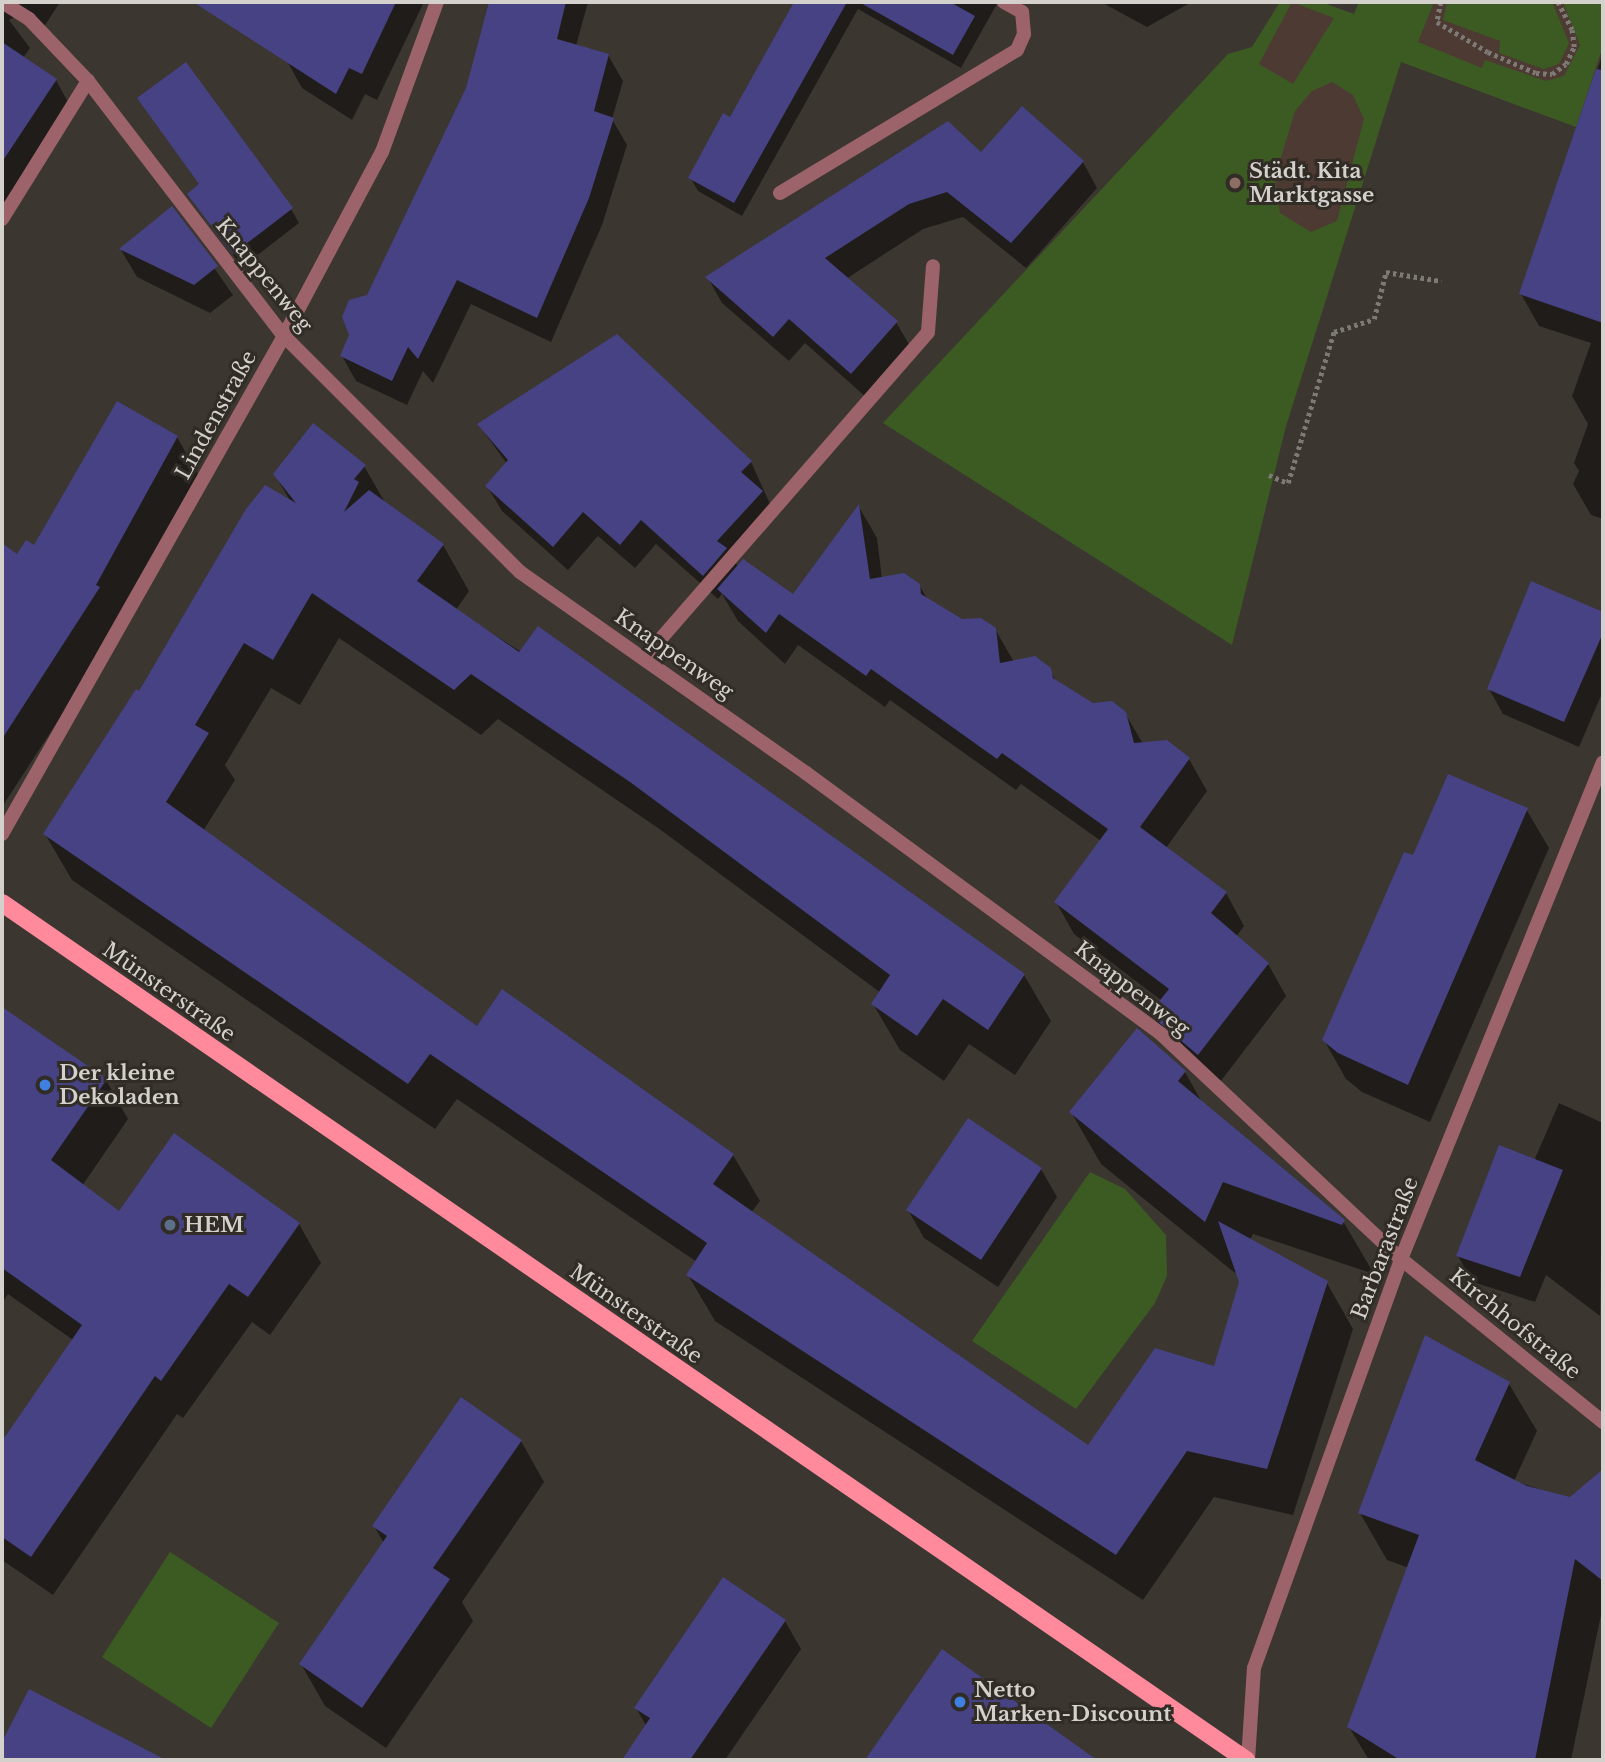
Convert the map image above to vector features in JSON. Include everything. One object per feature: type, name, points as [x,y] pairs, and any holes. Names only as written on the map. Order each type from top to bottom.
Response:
[{"type":"main road","name":"Münsterstraße","points":[[2,903],[1247,1760]]},
{"type":"street","name":"Knappenweg","points":[[2,2],[29,19],[88,81],[284,336],[520,572],[644,658],[1161,1034],[1401,1259]]},
{"type":"street","name":"Lindenstraße","points":[[2,834],[284,336],[383,152],[437,2]]},
{"type":"street","points":[[780,193],[1017,50],[1024,34],[1022,12],[1004,2]]},
{"type":"street","points":[[2,219],[88,81]]},
{"type":"street","points":[[644,658],[928,332],[933,266]]},
{"type":"street","name":"Barbarastraße","points":[[1247,1760],[1254,1668],[1401,1259],[1603,762]]},
{"type":"street","name":"Kirchhofstraße","points":[[1401,1259],[1603,1422]]},
{"type":"path","points":[[1441,2],[1437,22],[1488,52],[1536,73],[1552,74],[1566,64],[1574,47],[1573,30],[1558,2]]},
{"type":"path","points":[[1269,475],[1288,483],[1334,332],[1374,319],[1386,272],[1441,281]]},
{"type":"shaded area","name":"Städt. Kita Marktgasse","points":[[1280,2],[1321,2],[1354,14],[1359,2],[1603,2],[1603,48],[1576,127],[1401,62],[1286,426],[1228,54],[1252,47]]},
{"type":"green space","points":[[1280,2],[1292,2],[1321,2],[1354,14],[1359,2],[1434,2],[1418,42],[1482,68],[1485,60],[1546,81],[1564,76],[1580,45],[1563,2],[1603,2],[1603,46],[1576,127],[1401,62],[1286,426],[1232,645],[883,423],[1228,54],[1252,47]],"holes":[[[1292,2],[1334,18],[1293,84],[1259,64]],[[1332,82],[1353,95],[1364,119],[1337,221],[1311,232],[1280,213],[1275,177],[1295,111],[1312,91]]]},
{"type":"green space","points":[[1447,2],[1552,2],[1569,43],[1559,64],[1544,69],[1499,53],[1500,41],[1443,20]]},
{"type":"green space","points":[[1090,1172],[1125,1189],[1166,1235],[1167,1276],[1155,1303],[1076,1409],[972,1341]]},
{"type":"green space","points":[[170,1552],[279,1623],[211,1728],[102,1657]]},
{"type":"building","points":[[193,2],[396,2],[362,74],[349,68],[336,94]]},
{"type":"building","points":[[489,2],[566,2],[557,39],[609,54],[594,111],[614,118],[589,198],[537,318],[457,280],[418,359],[408,347],[392,381],[340,356],[349,335],[342,317],[349,300],[367,295],[466,88]]},
{"type":"building","points":[[794,2],[847,2],[734,203],[688,178],[723,113],[730,117]]},
{"type":"building","points":[[859,2],[950,2],[975,16],[953,55]]},
{"type":"building","points":[[2,42],[57,79],[2,162]]},
{"type":"building","points":[[186,62],[293,208],[233,254],[187,194],[199,184],[137,98]]},
{"type":"building","points":[[1596,69],[1603,70],[1603,323],[1519,294]]},
{"type":"building","points":[[1022,106],[1084,161],[1011,243],[947,192],[909,204],[825,258],[898,321],[851,374],[789,319],[773,337],[705,277],[948,121],[981,152]]},
{"type":"building","points":[[172,206],[218,266],[194,285],[119,249]]},
{"type":"building","points":[[617,334],[752,461],[741,472],[763,491],[717,541],[727,548],[703,576],[641,520],[620,545],[583,512],[553,547],[485,486],[508,460],[477,424]]},
{"type":"building","points":[[117,401],[178,436],[96,585],[100,587],[2,739],[2,543],[17,554],[26,540],[34,545]]},
{"type":"building","points":[[313,423],[366,465],[354,479],[359,482],[344,512],[369,490],[444,544],[417,581],[519,652],[538,626],[1025,974],[988,1030],[943,999],[917,1036],[871,1004],[890,975],[630,782],[471,674],[454,690],[312,593],[273,660],[244,643],[195,725],[209,733],[166,802],[477,1026],[502,989],[734,1154],[713,1184],[1088,1445],[1155,1348],[1214,1366],[1239,1282],[1218,1221],[1328,1281],[1267,1469],[1187,1451],[1116,1555],[686,1275],[707,1243],[430,1054],[408,1084],[43,834],[136,689],[139,691],[246,509],[265,485],[296,503],[273,474]]},
{"type":"building","points":[[859,504],[870,579],[904,573],[920,584],[921,594],[962,619],[981,618],[996,628],[1000,663],[1035,656],[1051,668],[1053,678],[1093,703],[1112,701],[1126,712],[1134,743],[1167,740],[1190,758],[1140,827],[1227,892],[1211,913],[1269,963],[1198,1055],[1149,1014],[1169,989],[1054,902],[1108,829],[1002,753],[997,759],[871,669],[866,676],[779,614],[766,633],[717,589],[743,559],[793,594]]},
{"type":"building","points":[[1531,581],[1603,612],[1603,633],[1564,722],[1487,689]]},
{"type":"building","points":[[1448,774],[1528,808],[1408,1085],[1338,1053],[1322,1040],[1404,852],[1413,855]]},
{"type":"building","points":[[2,1007],[107,1079],[51,1160],[119,1211],[174,1133],[300,1223],[248,1297],[229,1284],[161,1381],[155,1376],[31,1557],[2,1537],[2,1441],[82,1325],[2,1268]]},
{"type":"building","points":[[1137,1028],[1186,1071],[1178,1081],[1345,1220],[1342,1225],[1223,1182],[1205,1222],[1069,1112]]},
{"type":"building","points":[[968,1118],[1042,1168],[981,1260],[906,1210]]},
{"type":"building","points":[[1499,1145],[1563,1170],[1520,1277],[1456,1256]]},
{"type":"building","points":[[1425,1335],[1510,1382],[1475,1460],[1527,1486],[1570,1497],[1603,1469],[1603,1581],[1575,1559],[1535,1760],[1400,1760],[1347,1727],[1419,1535],[1358,1513]]},
{"type":"building","points":[[461,1397],[522,1440],[433,1568],[450,1579],[362,1708],[299,1664],[387,1536],[372,1526]]},
{"type":"building","points":[[723,1577],[786,1620],[690,1760],[622,1760],[650,1718],[634,1708]]},
{"type":"building","name":"Netto Marken-Discount","points":[[942,1649],[1097,1760],[865,1760]]},
{"type":"building","points":[[29,1689],[166,1760],[2,1760],[2,1742]]},
{"type":"place","name":"Städt. Kita Marktgasse","points":[[1235,183]]},
{"type":"place","name":"Der kleine Dekoladen","points":[[45,1085]]},
{"type":"place","name":"HEM","points":[[170,1225]]},
{"type":"place","name":"Netto Marken-Discount","points":[[960,1702]]}]
